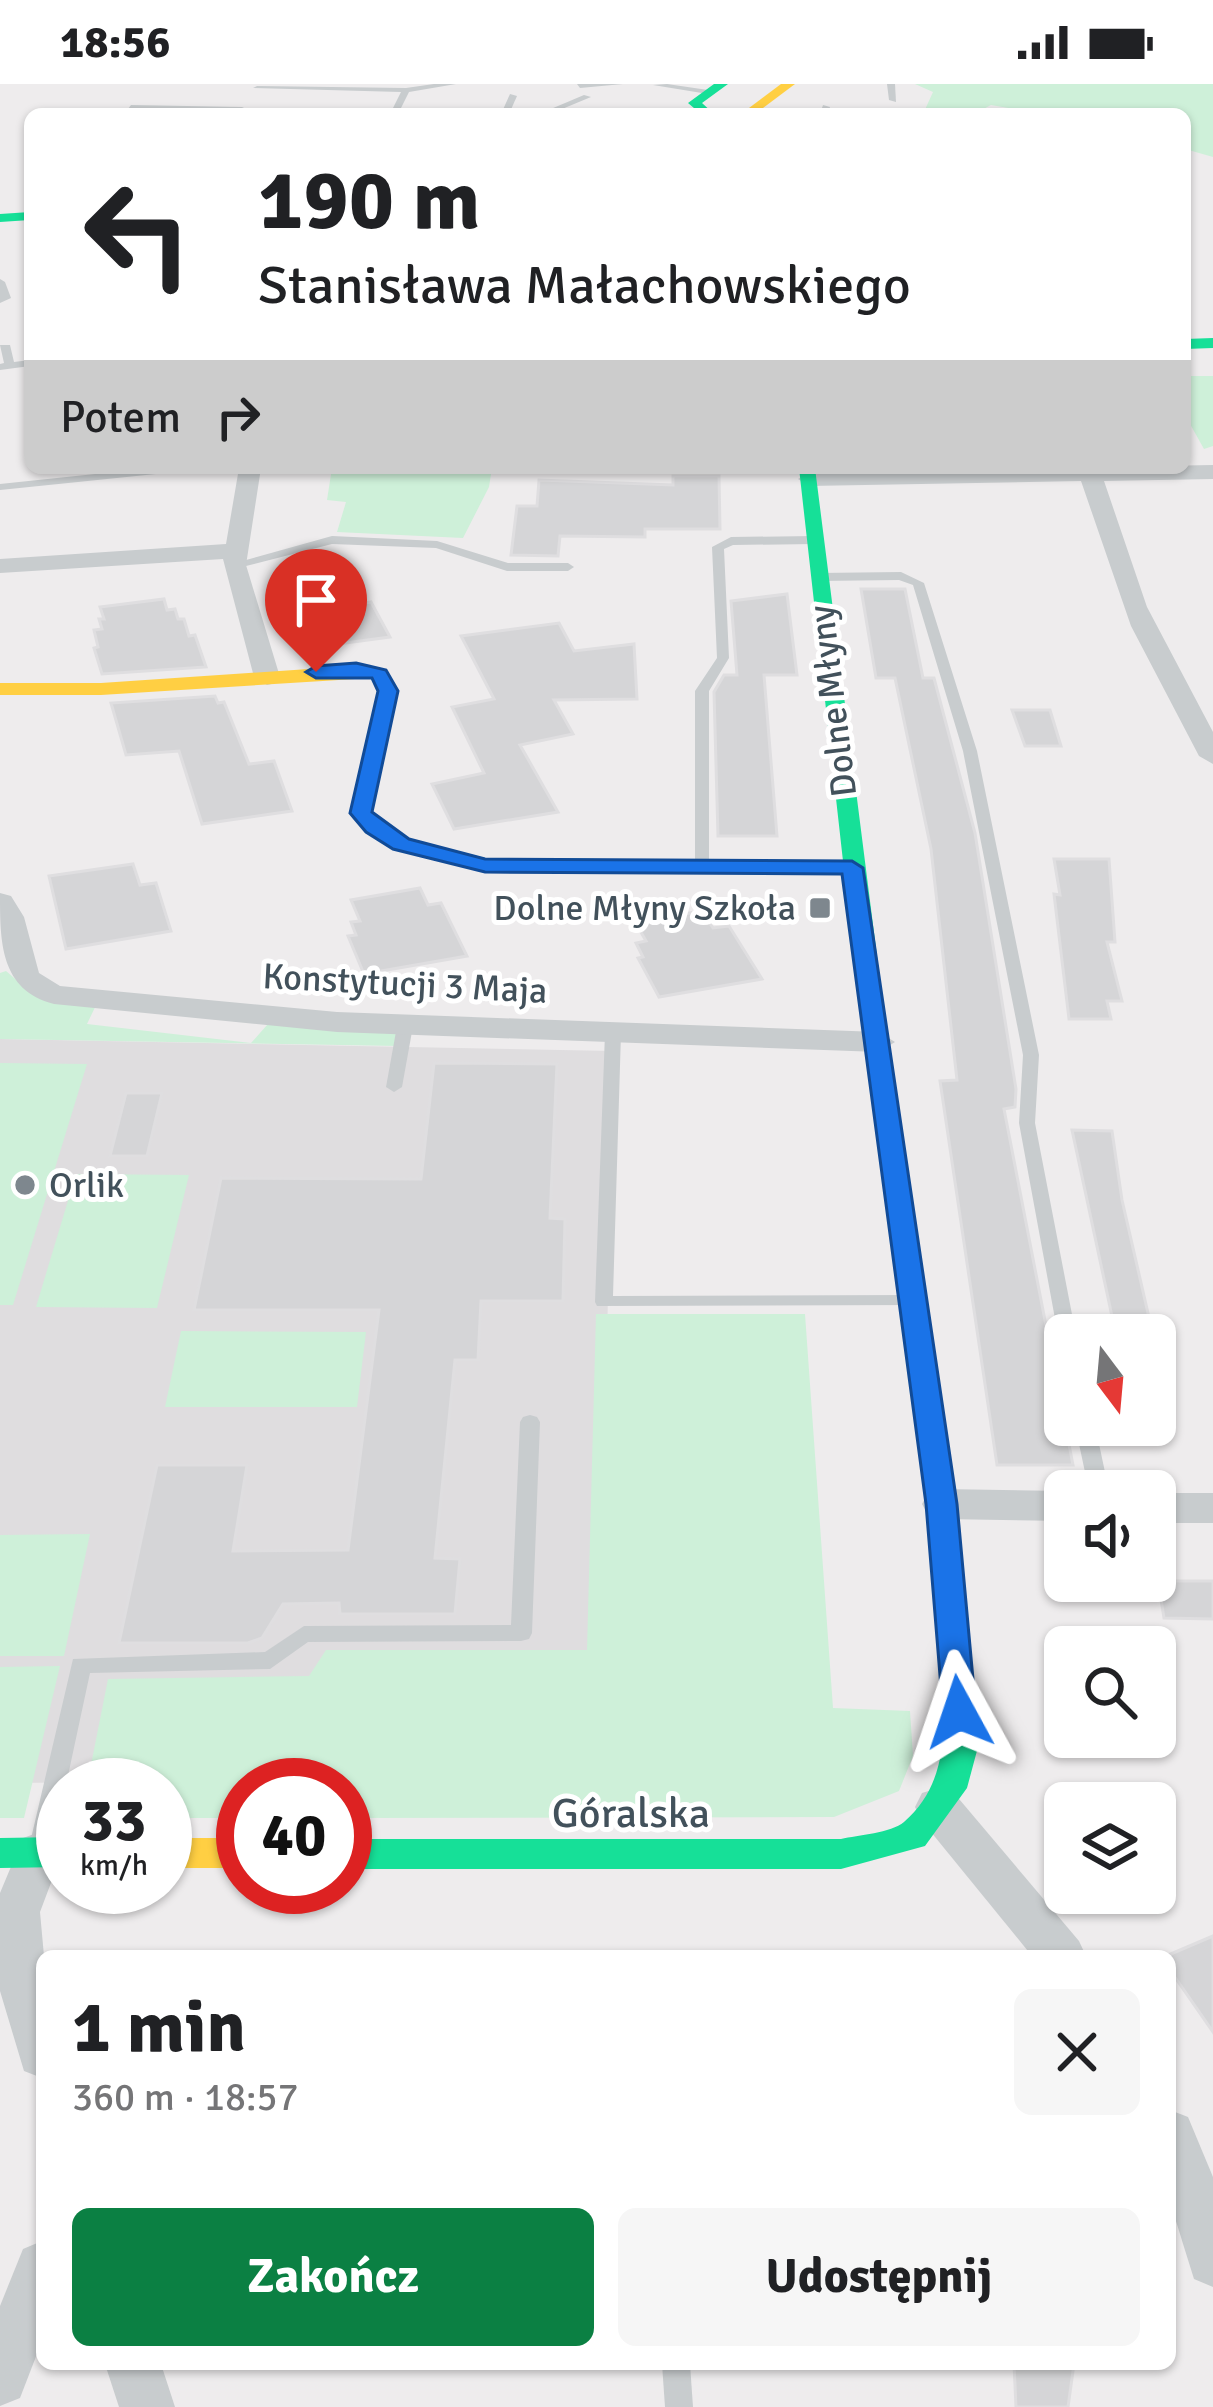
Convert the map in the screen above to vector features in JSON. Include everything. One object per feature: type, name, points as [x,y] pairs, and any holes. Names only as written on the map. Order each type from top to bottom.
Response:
[{"type":"street","points":[[755,108],[789,84]]},
{"type":"street","points":[[249,474],[234,558],[267,677]]},
{"type":"street","name":"Dolne Młyny","points":[[808,474],[852,868],[942,1504],[961,1747],[955,1778],[926,1822]]},
{"type":"street","points":[[1089,474],[1101,493],[1132,602],[1171,684],[1213,756]]},
{"type":"street","points":[[0,566],[234,558]]},
{"type":"street","points":[[0,689],[101,689],[356,669],[379,674],[388,691],[361,813],[401,844],[485,865],[852,868]]},
{"type":"street","name":"Konstytucji 3 Maja","points":[[0,902],[7,915],[6,971],[27,989],[405,1026],[879,1042]]},
{"type":"street","points":[[942,1504],[1044,1506]]},
{"type":"street","points":[[1176,1508],[1213,1508]]},
{"type":"street","points":[[926,1822],[1056,1950]]},
{"type":"street","name":"Góralska","points":[[372,1854],[841,1854],[926,1822]]},
{"type":"street","points":[[34,1853],[16,1912],[22,1981],[36,2033]]},
{"type":"street","points":[[1176,2149],[1207,2228],[1213,2260]]},
{"type":"street","points":[[0,2378],[36,2284]]},
{"type":"street","points":[[135,2370],[147,2407]]},
{"type":"lane","points":[[258,86],[406,90],[452,84]]},
{"type":"lane","points":[[580,86],[619,84]]},
{"type":"lane","points":[[891,84],[893,100]]},
{"type":"lane","points":[[657,86],[713,97]]},
{"type":"lane","points":[[397,108],[406,90]]},
{"type":"lane","points":[[508,108],[513,96]]},
{"type":"lane","points":[[560,108],[587,98]]},
{"type":"lane","points":[[131,107],[153,108]]},
{"type":"lane","points":[[0,282],[5,298],[0,300]]},
{"type":"lane","points":[[0,348],[6,347],[5,366]]},
{"type":"lane","points":[[0,487],[127,474]]},
{"type":"lane","points":[[234,558],[332,540],[437,545],[507,568],[568,568]]},
{"type":"lane","points":[[702,866],[702,691],[723,658],[718,548],[731,541],[814,540]]},
{"type":"lane","points":[[818,577],[901,576],[918,583],[970,751],[1031,1055],[1027,1123],[1063,1314]]},
{"type":"lane","points":[[394,1087],[405,1026]]},
{"type":"lane","points":[[614,1034],[604,1302],[913,1301]]},
{"type":"lane","points":[[34,1853],[81,1665],[270,1660],[304,1634],[521,1633],[530,1422]]},
{"type":"lane","points":[[676,2370],[679,2407]]},
{"type":"shaded area","points":[[0,1039],[613,1051],[598,1779],[372,1781],[372,1758],[216,1758],[216,1782],[192,1782],[192,1758],[36,1758],[36,1783],[0,1783]]},
{"type":"green space","points":[[915,84],[1213,84],[1213,157],[1191,151],[1191,108],[926,108],[933,92]]},
{"type":"green space","points":[[1191,376],[1213,376],[1213,446],[1204,449],[1191,426]]},
{"type":"green space","points":[[331,474],[491,474],[463,538],[337,532],[346,502],[327,500]]},
{"type":"green space","points":[[6,971],[27,989],[99,999],[87,1024],[251,1043],[275,1016],[405,1026],[399,1046],[0,1039],[0,973]]},
{"type":"green space","name":"Orlik","points":[[0,1063],[87,1064],[13,1305],[0,1305]]},
{"type":"green space","points":[[76,1174],[189,1175],[157,1308],[36,1307]]},
{"type":"green space","points":[[596,1314],[805,1314],[833,1708],[910,1711],[913,1756],[899,1791],[834,1817],[372,1818],[372,1758],[216,1758],[216,1818],[192,1818],[192,1758],[92,1758],[108,1679],[309,1676],[326,1650],[587,1650]]},
{"type":"green space","points":[[181,1331],[366,1332],[357,1407],[165,1407]]},
{"type":"green space","points":[[90,1534],[64,1656],[0,1656],[0,1535]]},
{"type":"green space","points":[[60,1666],[24,1818],[0,1818],[0,1667]]},
{"type":"building","points":[[673,476],[719,476],[720,529],[645,529],[645,537],[560,536],[558,556],[511,555],[517,506],[537,506],[539,480],[673,485]]},
{"type":"building","points":[[358,589],[365,603],[371,602],[390,637],[315,647],[297,599]]},
{"type":"building","points":[[861,589],[905,589],[923,678],[934,678],[975,833],[1016,1089],[1015,1107],[1004,1109],[1044,1315],[1044,1446],[1069,1446],[1073,1465],[997,1465],[940,1081],[957,1080],[931,849],[895,678],[876,678]]},
{"type":"building","points":[[787,594],[797,675],[764,675],[777,836],[718,836],[714,692],[724,675],[737,675],[731,601]]},
{"type":"building","points":[[164,599],[167,610],[175,609],[178,619],[184,619],[189,636],[195,635],[206,667],[102,674],[94,648],[98,647],[94,630],[102,629],[99,619],[104,619],[100,607]]},
{"type":"building","points":[[559,623],[574,651],[634,644],[637,699],[554,700],[573,734],[520,745],[558,812],[454,829],[432,784],[484,773],[452,707],[494,699],[461,636]]},
{"type":"building","points":[[215,696],[218,703],[224,702],[249,764],[274,761],[292,811],[202,824],[179,751],[126,755],[111,703]]},
{"type":"building","points":[[1012,710],[1050,710],[1061,746],[1025,746]]},
{"type":"building","points":[[1054,859],[1109,859],[1115,942],[1107,942],[1122,1001],[1107,1001],[1111,1019],[1069,1019]]},
{"type":"building","points":[[133,864],[140,885],[156,883],[171,931],[66,949],[49,876]]},
{"type":"building","points":[[420,888],[428,905],[441,903],[467,956],[364,974],[348,936],[356,935],[351,922],[360,921],[351,900]]},
{"type":"building","points":[[702,911],[713,928],[729,926],[762,979],[659,997],[638,958],[643,957],[636,943],[646,941],[635,922]]},
{"type":"building","points":[[434,1063],[557,1064],[550,1218],[565,1219],[563,1301],[481,1301],[478,1360],[455,1360],[435,1558],[460,1559],[455,1614],[340,1614],[339,1603],[283,1604],[262,1638],[248,1643],[119,1643],[157,1465],[247,1465],[233,1551],[348,1550],[379,1310],[194,1310],[221,1178],[421,1179]]},
{"type":"building","points":[[126,1093],[162,1093],[147,1156],[110,1156]]},
{"type":"building","points":[[1072,1130],[1112,1131],[1148,1314],[1111,1314]]},
{"type":"building","points":[[1176,1581],[1213,1581],[1213,1619],[1164,1618],[1161,1602],[1176,1602]]},
{"type":"building","points":[[1213,1936],[1213,2032],[1176,1979],[1176,1952]]},
{"type":"building","points":[[1014,2370],[1073,2370],[1068,2407],[1016,2407]]},
{"type":"traffic: fast","points":[[700,108],[694,103],[722,84]]},
{"type":"traffic: fast","points":[[0,218],[24,216]]},
{"type":"traffic: fast","points":[[1191,344],[1213,343]]},
{"type":"traffic: fast","points":[[808,474],[873,1019]]},
{"type":"traffic: fast","points":[[364,801],[361,813],[401,844],[485,865],[852,868]]},
{"type":"traffic: fast","points":[[372,1854],[841,1854],[913,1836],[955,1778],[961,1747],[951,1618]]},
{"type":"traffic: fast","points":[[0,1853],[36,1852]]},
{"type":"traffic: slow","points":[[755,108],[789,84]]},
{"type":"traffic: slow","points":[[0,689],[101,689],[367,671],[379,674],[388,691],[364,801]]},
{"type":"traffic: slow","points":[[873,1019],[942,1504],[951,1618]]},
{"type":"traffic: slow","points":[[192,1853],[216,1853]]},
{"type":"place","name":"Dolne Młyny Szkoła","points":[[820,908]]},
{"type":"place","name":"Orlik","points":[[25,1185]]},
{"type":"route","points":[[316,672],[356,669],[379,674],[388,691],[361,813],[401,844],[485,865],[852,868],[942,1504],[959,1712]]}]
